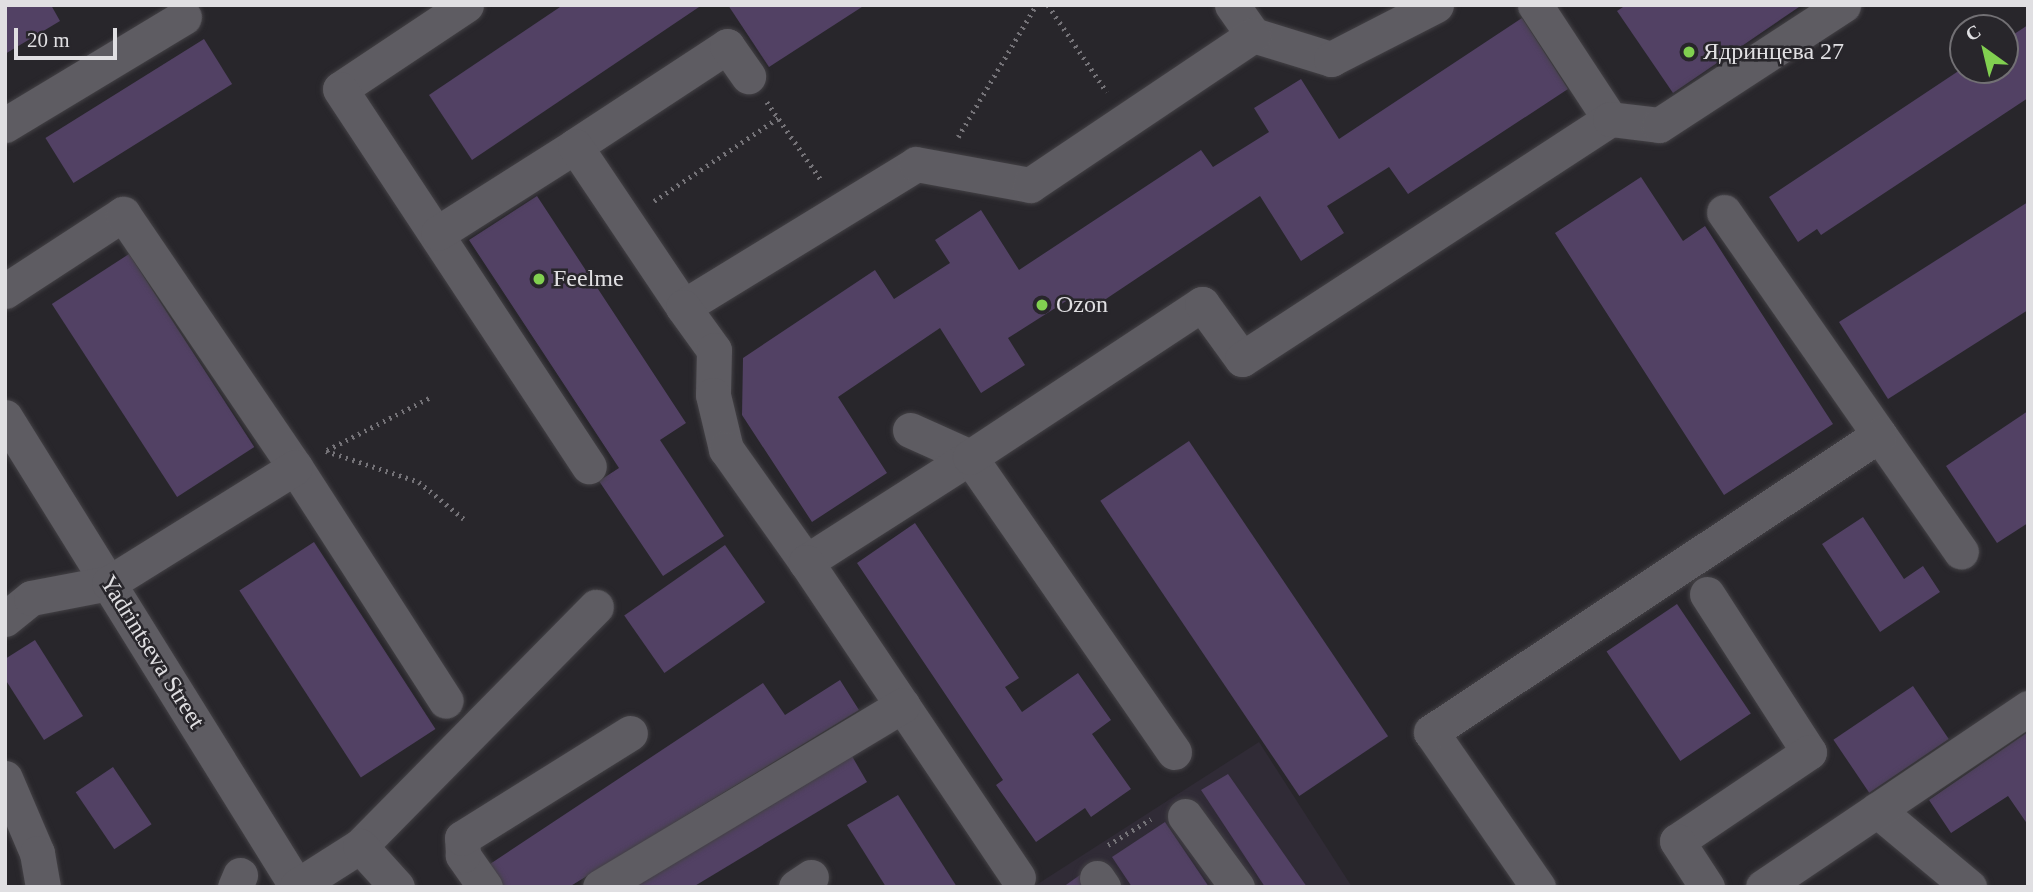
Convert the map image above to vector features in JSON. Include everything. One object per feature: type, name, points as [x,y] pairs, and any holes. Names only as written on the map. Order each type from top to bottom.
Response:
[{"type":"street","points":[[466,5],[340,89],[438,233],[589,466]]},
{"type":"street","points":[[1232,5],[1252,34],[1331,59],[1436,5]]},
{"type":"street","points":[[1535,5],[1610,119]]},
{"type":"street","points":[[806,562],[1202,304],[1242,359],[1610,119],[1659,125],[1843,5]]},
{"type":"street","points":[[5,125],[184,17]]},
{"type":"street","points":[[683,307],[916,164],[1030,185],[1252,34]]},
{"type":"street","points":[[438,233],[727,46],[748,76]]},
{"type":"street","points":[[575,146],[714,350],[713,395],[726,449],[806,562],[1018,877]]},
{"type":"street","points":[[1724,212],[1961,552]]},
{"type":"street","points":[[5,291],[123,214],[295,467],[446,701]]},
{"type":"street","name":"Yadrintseva Street","points":[[5,417],[297,886]]},
{"type":"street","points":[[910,430],[970,457],[1174,752]]},
{"type":"street","points":[[1538,887],[1431,732],[1879,435]]},
{"type":"street","points":[[5,619],[31,598],[109,583],[295,467]]},
{"type":"street","points":[[1707,594],[1809,752],[1676,841],[1707,887]]},
{"type":"street","points":[[297,886],[360,846],[596,607]]},
{"type":"street","points":[[600,887],[903,705]]},
{"type":"street","points":[[1763,887],[2028,708]]},
{"type":"street","points":[[485,887],[463,855],[462,838],[630,733]]},
{"type":"street","points":[[5,778],[37,853],[43,887]]},
{"type":"street","points":[[1877,810],[1969,887]]},
{"type":"street","points":[[1185,816],[1237,887]]},
{"type":"street","points":[[360,846],[397,887]]},
{"type":"path","points":[[940,168],[1036,5]]},
{"type":"path","points":[[1048,5],[1126,120]]},
{"type":"path","points":[[625,220],[778,118],[842,209]]},
{"type":"path","points":[[295,467],[431,397]]},
{"type":"path","points":[[326,451],[419,482],[464,519]]},
{"type":"path","points":[[1099,872],[1173,807],[1185,816]]},
{"type":"shaded area","points":[[1259,742],[1352,887],[1033,887]]},
{"type":"building","points":[[5,5],[51,5],[60,21],[5,54]]},
{"type":"building","points":[[563,5],[702,5],[472,160],[429,95]]},
{"type":"building","points":[[728,5],[865,5],[769,67]]},
{"type":"building","name":"Ядринцева 27","points":[[1626,5],[1802,5],[1673,93],[1617,11]]},
{"type":"building","points":[[1522,18],[1568,89],[1408,194],[1389,167],[1327,206],[1344,233],[1301,261],[1260,196],[1082,315],[1071,298],[1008,338],[1025,365],[981,393],[940,328],[838,397],[887,473],[812,522],[742,415],[743,358],[875,270],[894,299],[950,263],[935,240],[981,210],[1019,270],[1201,150],[1213,167],[1269,132],[1254,108],[1301,79],[1339,139]]},
{"type":"building","points":[[2028,25],[2028,98],[1821,235],[1817,229],[1798,242],[1769,197],[1949,77],[1949,84],[2019,84],[2019,31]]},
{"type":"building","points":[[204,39],[232,84],[74,183],[45,138]]},
{"type":"building","points":[[1641,177],[1683,241],[1705,226],[1833,424],[1724,495],[1555,233]]},
{"type":"building","points":[[537,196],[686,423],[660,440],[724,536],[663,576],[599,481],[619,468],[469,240]]},
{"type":"building","points":[[2028,202],[2028,310],[1888,399],[1839,322]]},
{"type":"building","points":[[129,254],[254,447],[177,497],[52,304]]},
{"type":"building","points":[[2028,411],[2028,523],[1997,543],[1946,466]]},
{"type":"building","points":[[1189,441],[1388,736],[1299,796],[1100,501]]},
{"type":"building","points":[[1863,517],[1904,579],[1923,566],[1940,592],[1880,632],[1822,544]]},
{"type":"building","points":[[915,523],[1019,678],[1005,687],[1022,712],[1078,673],[1111,720],[1092,734],[1131,789],[1091,817],[1085,808],[1036,842],[996,785],[1003,780],[857,563]]},
{"type":"building","points":[[314,542],[435,729],[361,777],[239,590]]},
{"type":"building","points":[[725,545],[765,602],[664,673],[624,616]]},
{"type":"building","points":[[1677,604],[1751,713],[1680,761],[1607,652]]},
{"type":"building","points":[[35,640],[83,716],[44,740],[5,679],[5,659]]},
{"type":"building","points":[[840,680],[859,710],[569,887],[501,887],[487,866],[763,683],[785,715]]},
{"type":"building","points":[[1913,686],[1949,739],[1869,793],[1833,740]]},
{"type":"building","points":[[2028,732],[2028,825],[2008,796],[1951,833],[1929,800]]},
{"type":"building","points":[[849,751],[867,782],[693,887],[623,887]]},
{"type":"building","points":[[113,767],[152,824],[114,849],[76,792]]},
{"type":"building","points":[[1228,774],[1307,887],[1265,887],[1201,790]]},
{"type":"building","points":[[898,795],[957,887],[886,887],[847,825]]},
{"type":"building","points":[[1165,822],[1209,887],[1132,887],[1112,857]]},
{"type":"building","points":[[1080,875],[1088,887],[1063,887]]},
{"type":"place","name":"Ядринцева 27","points":[[1689,52]]},
{"type":"place","name":"Feelme","points":[[539,279]]},
{"type":"place","name":"Ozon","points":[[1042,305]]}]
